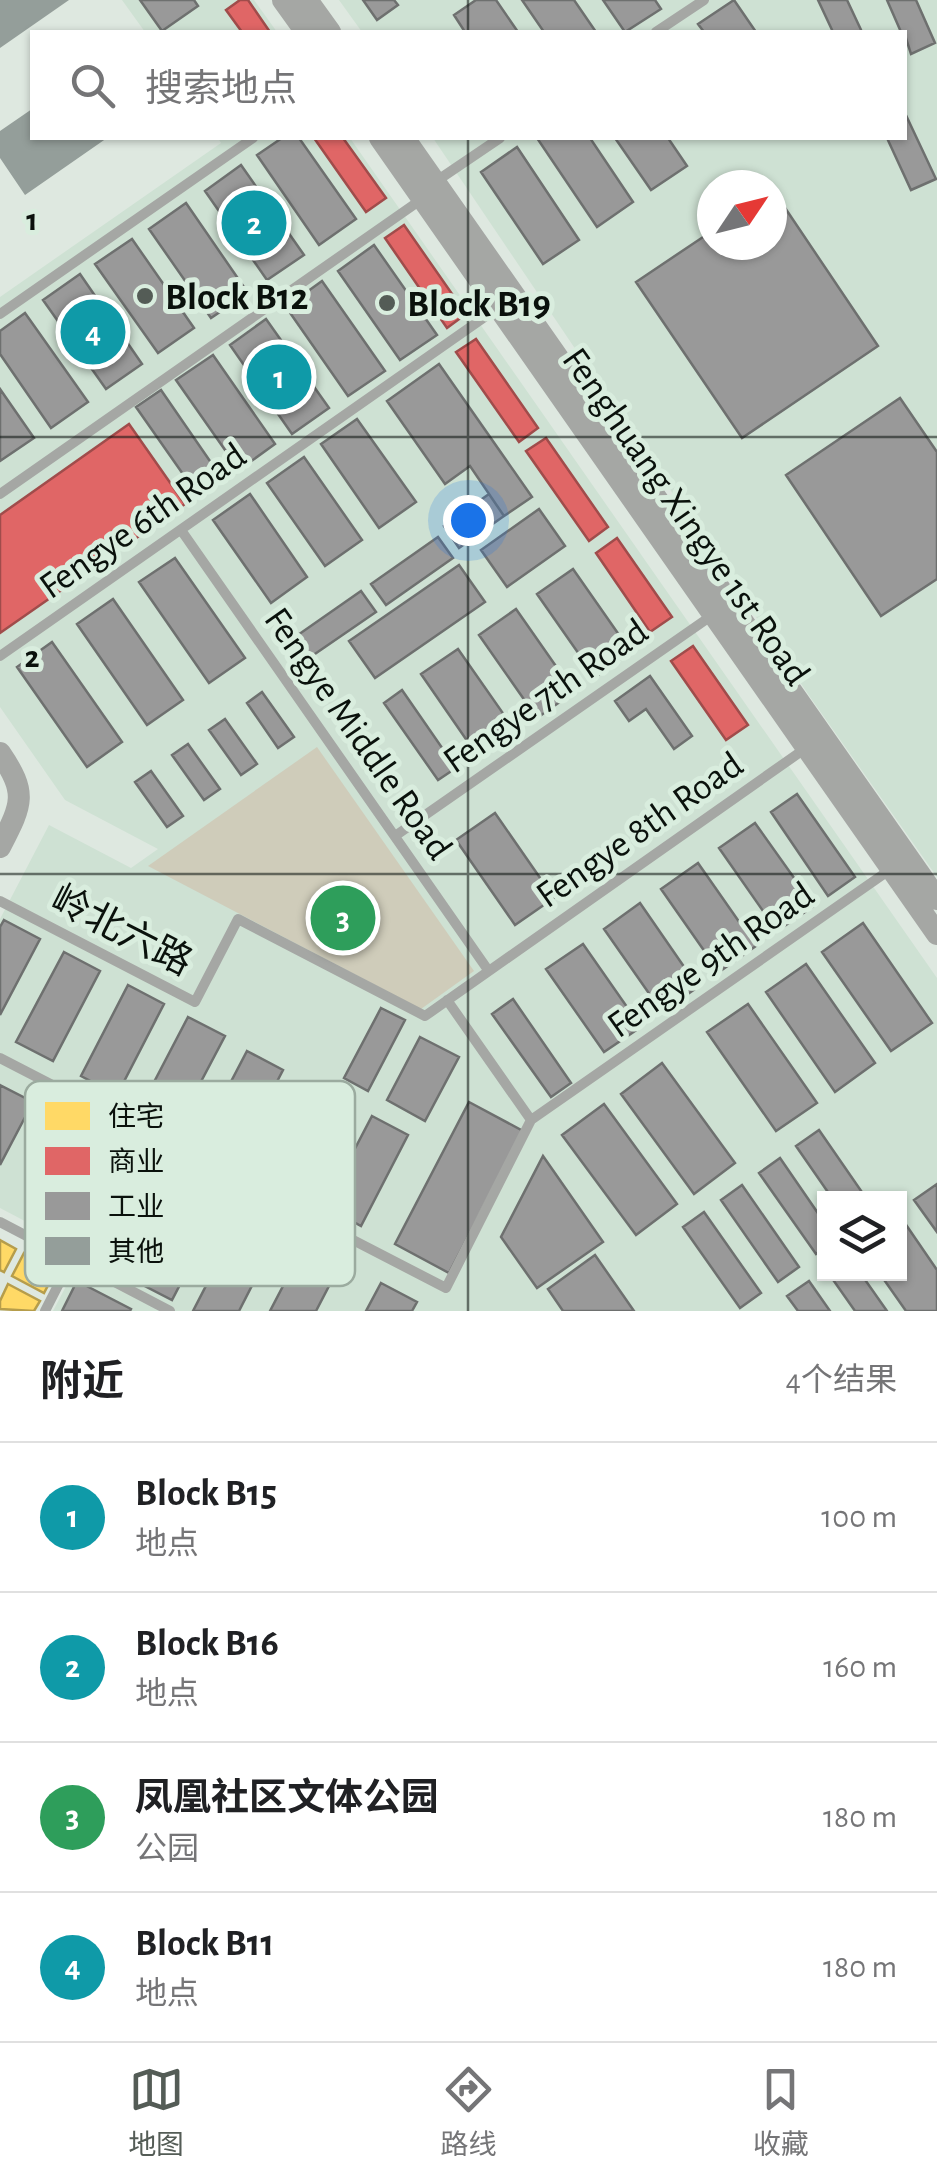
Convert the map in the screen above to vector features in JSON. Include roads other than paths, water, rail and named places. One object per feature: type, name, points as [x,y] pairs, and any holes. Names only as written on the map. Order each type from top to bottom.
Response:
[{"type":"street","points":[[283,0],[305,30]]},
{"type":"street","points":[[308,0],[329,30]]},
{"type":"street","name":"Fenghuang Xingye 1st Road","points":[[382,140],[429,190],[900,863],[937,934]]},
{"type":"street","name":"Fenghuang Xingye 1st Road","points":[[405,140],[429,190]]},
{"type":"street","points":[[0,753],[21,792],[16,815],[0,847]]},
{"type":"street","name":"Fenghuang Xingye 1st Road","points":[[900,863],[937,898]]},
{"type":"lane","points":[[659,30],[704,0]]},
{"type":"lane","points":[[0,314],[250,140]]},
{"type":"lane","points":[[0,494],[497,140]]},
{"type":"lane","name":"Fengye 6th Road","points":[[0,656],[507,302]]},
{"type":"lane","name":"Fengye Middle Road","points":[[181,530],[488,970]]},
{"type":"lane","name":"Fengye 7th Road","points":[[395,836],[721,608]]},
{"type":"lane","name":"Fengye 8th Road","points":[[488,970],[815,742]]},
{"type":"lane","name":"Fengye 9th Road","points":[[531,1120],[900,863]]},
{"type":"lane","name":"岭北六路","points":[[0,901],[195,1002],[238,919],[424,1016],[488,970]]},
{"type":"lane","points":[[355,1241],[446,1288],[531,1120],[447,1000]]},
{"type":"lane","points":[[0,1058],[45,1081]]},
{"type":"lane","points":[[0,1222],[25,1235]]},
{"type":"lane","points":[[45,1311],[58,1286]]},
{"type":"lane","points":[[123,1286],[170,1311]]},
{"type":"place","name":"Block B16","points":[[254,223]]},
{"type":"place","name":"Block B12","points":[[145,296]]},
{"type":"place","name":"Block B19","points":[[387,303]]},
{"type":"place","name":"Block B11","points":[[93,332]]},
{"type":"place","name":"Block B15","points":[[279,377]]},
{"type":"place","name":"凤凰社区文体公园","points":[[343,918]]}]
